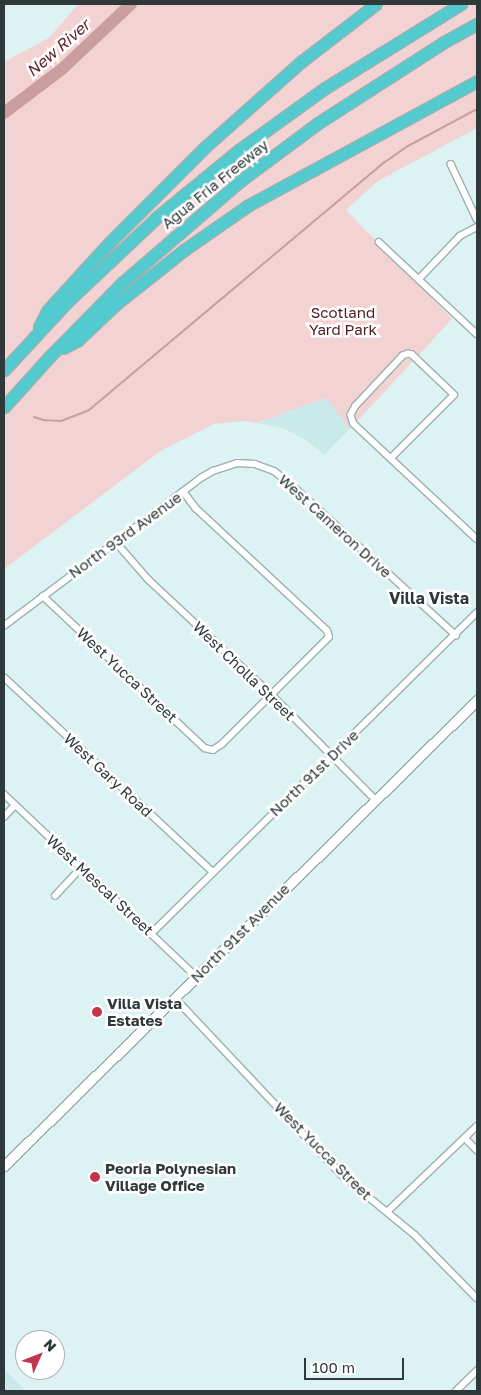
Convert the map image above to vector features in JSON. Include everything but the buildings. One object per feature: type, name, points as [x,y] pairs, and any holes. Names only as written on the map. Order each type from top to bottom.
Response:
[{"type":"highway","points":[[33,339],[47,311],[109,243],[205,148],[302,61],[376,4]]},
{"type":"highway","name":"Agua Fria Freeway","points":[[4,370],[68,302],[157,217],[239,150],[325,88],[460,4]]},
{"type":"highway","name":"Agua Fria Freeway","points":[[4,408],[51,355],[130,276],[240,181],[318,123],[436,46],[477,24]]},
{"type":"highway","points":[[51,355],[78,340],[153,274],[247,206],[477,81]]},
{"type":"main road","name":"North 91st Avenue","points":[[4,1166],[477,700]]},
{"type":"street","points":[[451,164],[477,219]]},
{"type":"street","points":[[418,279],[460,236],[477,227]]},
{"type":"street","points":[[379,242],[477,334]]},
{"type":"street","points":[[391,458],[454,395],[408,354],[403,356],[356,406],[351,415],[354,424],[477,539]]},
{"type":"street","name":"North 93rd Avenue","points":[[4,626],[213,471],[237,463],[255,464]]},
{"type":"street","name":"West Cameron Drive","points":[[255,464],[274,471],[291,484],[456,636]]},
{"type":"street","points":[[183,492],[196,509],[327,631],[329,637],[272,695]]},
{"type":"street","name":"West Cholla Street","points":[[115,542],[148,580],[272,695],[375,800]]},
{"type":"street","name":"West Yucca Street","points":[[42,596],[205,748],[213,750],[272,695]]},
{"type":"street","name":"North 91st Drive","points":[[152,933],[331,756],[456,636],[477,613]]},
{"type":"street","name":"West Gary Road","points":[[4,677],[213,872]]},
{"type":"street","name":"West Mescal Street","points":[[4,794],[196,976]]},
{"type":"street","points":[[4,817],[15,805]]},
{"type":"street","points":[[54,896],[82,867]]},
{"type":"street","name":"West Yucca Street","points":[[175,998],[342,1175],[414,1235],[477,1298]]},
{"type":"street","points":[[387,1212],[477,1126]]},
{"type":"street","points":[[465,1138],[477,1150]]},
{"type":"street","points":[[457,1391],[477,1371]]},
{"type":"shaded area","points":[[327,398],[350,429],[324,455],[306,440],[283,428],[256,423]]},
{"type":"shaded area","points":[[4,1369],[26,1391],[4,1391]]},
{"type":"green space","name":"Scotland Yard Park","points":[[78,4],[477,4],[477,128],[378,181],[346,210],[452,319],[350,429],[326,398],[256,423],[244,421],[214,424],[162,450],[4,569],[4,62],[49,38]]},
{"type":"waterway","name":"New River","points":[[4,113],[62,69],[131,4]]},
{"type":"waterway","points":[[34,417],[43,420],[61,421],[89,410],[385,162],[408,146],[477,109]]},
{"type":"place","name":"Villa Vista Estates","points":[[97,1012]]},
{"type":"place","name":"Peoria Polynesian Village Office","points":[[95,1177]]},
{"type":"district","name":"Villa Vista","points":[[429,598]]}]
